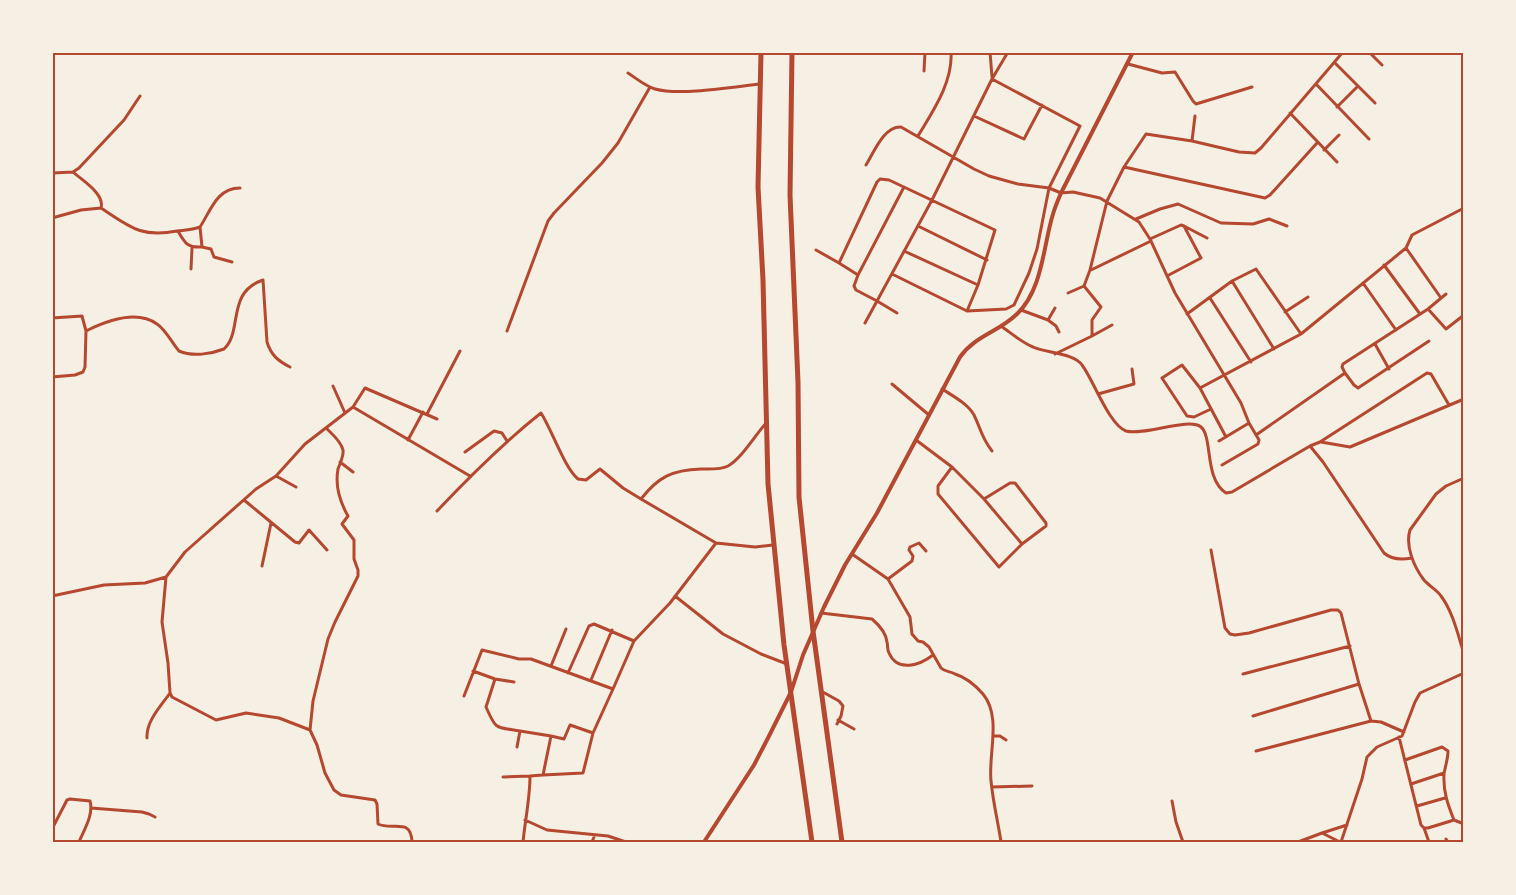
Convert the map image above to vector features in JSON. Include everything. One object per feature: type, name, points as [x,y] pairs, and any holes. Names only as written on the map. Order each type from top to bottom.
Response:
[{"type":"highway","points":[[761,52],[758,187],[763,280],[768,484],[773,545],[791,692],[812,842]]},
{"type":"highway","points":[[792,52],[790,196],[797,373],[799,497],[820,691],[842,842]]},
{"type":"main road","points":[[704,842],[754,765],[791,692],[821,613],[852,554],[878,514],[960,357],[968,346],[1001,326],[1021,310],[1028,298],[1040,270],[1052,214],[1096,122],[1133,52]]},
{"type":"street","points":[[924,71],[925,52]]},
{"type":"street","points":[[918,136],[937,102],[948,77],[951,66],[951,52]]},
{"type":"street","points":[[990,52],[992,79]]},
{"type":"street","points":[[865,323],[932,200],[992,79],[1008,52]]},
{"type":"street","points":[[1068,293],[1084,286],[1090,270],[1107,201],[1124,167],[1146,134],[1192,141],[1239,152],[1255,153],[1344,52]]},
{"type":"street","points":[[1369,52],[1382,64]]},
{"type":"street","points":[[1335,63],[1374,103]]},
{"type":"street","points":[[1128,64],[1162,73],[1176,73],[1196,104],[1252,87]]},
{"type":"street","points":[[628,73],[650,87],[661,90],[684,91],[760,84]]},
{"type":"street","points":[[892,274],[967,311],[1006,309],[1014,305],[1029,273],[1037,249],[1050,188],[1080,127],[992,79]]},
{"type":"street","points":[[1316,84],[1369,139]]},
{"type":"street","points":[[507,331],[548,222],[618,143],[650,87]]},
{"type":"street","points":[[1337,107],[1357,87]]},
{"type":"street","points":[[52,173],[73,172],[91,156],[124,120],[140,96]]},
{"type":"street","points":[[974,116],[1024,139],[1042,105]]},
{"type":"street","points":[[1290,113],[1337,162]]},
{"type":"street","points":[[1192,141],[1195,116]]},
{"type":"street","points":[[866,165],[888,132],[891,129],[901,127],[974,169],[996,178],[1050,188],[1061,193],[1086,194],[1107,201],[1136,219],[1151,240],[1187,314],[1241,403],[1259,443],[1222,465]]},
{"type":"street","points":[[1324,150],[1339,135]]},
{"type":"street","points":[[1124,167],[1265,198],[1270,195],[1317,143]]},
{"type":"street","points":[[73,172],[99,196],[102,203],[101,208]]},
{"type":"street","points":[[839,263],[877,182],[880,179],[887,179],[994,229],[995,232],[987,260],[967,311]]},
{"type":"street","points":[[897,313],[855,289],[854,286],[858,274],[904,187]]},
{"type":"street","points":[[202,247],[200,227],[218,197],[229,190],[240,188]]},
{"type":"street","points":[[1136,219],[1160,208],[1178,204],[1221,223],[1251,224],[1269,219],[1287,226]]},
{"type":"street","points":[[52,218],[80,210],[101,208],[139,232],[159,233],[200,227]]},
{"type":"street","points":[[1200,388],[1301,334],[1406,248],[1412,234],[1464,208]]},
{"type":"street","points":[[918,226],[987,260]]},
{"type":"street","points":[[1090,270],[1181,226],[1206,238]]},
{"type":"street","points":[[1167,276],[1201,258],[1184,226]]},
{"type":"street","points":[[178,231],[183,240],[192,248],[202,247],[211,249],[214,257],[232,262]]},
{"type":"street","points":[[191,269],[192,248]]},
{"type":"street","points":[[1406,248],[1441,298]]},
{"type":"street","points":[[816,250],[858,274]]},
{"type":"street","points":[[904,251],[978,285]]},
{"type":"street","points":[[1384,265],[1420,314]]},
{"type":"street","points":[[1187,314],[1251,270],[1257,270],[1301,334]]},
{"type":"street","points":[[86,331],[113,320],[146,318],[158,324],[179,351],[188,354],[212,353],[227,347],[242,297],[252,285],[263,280],[269,349],[280,362],[290,367]]},
{"type":"street","points":[[1232,282],[1274,349]]},
{"type":"street","points":[[1362,283],[1396,330]]},
{"type":"street","points":[[1084,286],[1101,307],[1092,320],[1092,336]]},
{"type":"street","points":[[1429,341],[1389,369],[1357,388],[1342,367],[1343,364],[1428,309],[1446,294]]},
{"type":"street","points":[[1285,312],[1308,297]]},
{"type":"street","points":[[1210,298],[1251,362]]},
{"type":"street","points":[[1048,320],[1056,308]]},
{"type":"street","points":[[1428,309],[1446,329],[1464,315]]},
{"type":"street","points":[[1021,310],[1048,320],[1056,326],[1059,332]]},
{"type":"street","points":[[52,318],[82,316],[86,331],[84,370],[76,375],[52,377]]},
{"type":"street","points":[[1055,354],[1112,325]]},
{"type":"street","points":[[1001,326],[1032,347],[1080,362],[1110,416],[1126,431],[1189,424],[1200,426],[1205,432],[1211,468],[1218,484],[1226,493],[1232,492],[1320,442],[1427,373],[1431,374],[1449,406]]},
{"type":"street","points":[[1375,344],[1389,369]]},
{"type":"street","points":[[427,414],[460,351]]},
{"type":"street","points":[[1211,410],[1194,417],[1187,416],[1162,378],[1182,365],[1200,388],[1226,438]]},
{"type":"street","points":[[1098,394],[1134,384],[1132,369]]},
{"type":"street","points":[[1256,435],[1345,373]]},
{"type":"street","points":[[892,384],[929,415]]},
{"type":"street","points":[[333,386],[345,413]]},
{"type":"street","points":[[147,738],[150,723],[170,693],[162,622],[166,577],[185,552],[244,500],[276,476],[305,444],[353,407],[362,390],[366,388],[437,419]]},
{"type":"street","points":[[942,389],[972,412],[982,437],[992,452]]},
{"type":"street","points":[[1320,442],[1350,447],[1464,399]]},
{"type":"street","points":[[353,407],[470,476]]},
{"type":"street","points":[[408,440],[423,412]]},
{"type":"street","points":[[437,511],[507,441],[541,413],[575,476],[580,480],[586,480],[600,469],[641,500],[716,543],[755,547],[773,545]]},
{"type":"street","points":[[641,500],[651,486],[668,475],[679,471],[718,468],[729,465],[740,456],[766,422]]},
{"type":"street","points":[[1219,441],[1249,423]]},
{"type":"street","points":[[326,428],[341,445],[343,454],[337,476],[342,505],[348,516],[342,524],[353,537],[358,573],[328,640],[313,701],[310,730],[334,790],[341,796],[374,800],[377,804],[378,824],[405,827],[410,831],[412,842]]},
{"type":"street","points":[[466,452],[494,431],[502,433],[507,441]]},
{"type":"street","points":[[916,440],[952,467],[984,499],[1022,544]]},
{"type":"street","points":[[1310,446],[1324,462],[1384,553],[1389,558],[1394,559],[1412,558]]},
{"type":"street","points":[[340,462],[353,472]]},
{"type":"street","points":[[952,467],[938,486],[938,494],[998,566],[1001,566],[1022,544],[1046,526],[1046,523],[1016,484],[1010,483],[984,499]]},
{"type":"street","points":[[276,476],[296,487]]},
{"type":"street","points":[[1464,478],[1446,486],[1436,494],[1410,530],[1408,544],[1412,558],[1425,581],[1441,595],[1464,654]]},
{"type":"street","points":[[244,500],[295,542],[299,543],[309,530],[327,550]]},
{"type":"street","points":[[262,566],[271,523]]},
{"type":"street","points":[[503,777],[582,773],[593,733],[634,640],[675,596],[716,543]]},
{"type":"street","points":[[888,579],[912,561],[913,556],[909,550],[910,547],[919,543],[926,551]]},
{"type":"street","points":[[1211,550],[1225,628],[1230,634],[1249,633],[1335,610],[1341,612],[1359,684],[1371,721]]},
{"type":"street","points":[[852,554],[888,579],[910,617],[912,634],[918,641],[923,642],[929,647],[944,671],[962,677],[982,693],[990,710],[992,736],[990,773],[1001,842]]},
{"type":"street","points":[[52,596],[104,585],[144,583],[166,577]]},
{"type":"street","points":[[675,596],[723,634],[761,654],[788,664]]},
{"type":"street","points":[[821,613],[872,619],[885,633],[889,653],[898,664],[911,666],[925,662],[933,655]]},
{"type":"street","points":[[568,673],[590,626],[594,624],[634,640]]},
{"type":"street","points":[[551,666],[566,629]]},
{"type":"street","points":[[591,681],[612,630]]},
{"type":"street","points":[[1457,634],[1464,632]]},
{"type":"street","points":[[1243,674],[1350,646]]},
{"type":"street","points":[[464,696],[480,652],[483,650],[519,659],[532,659],[613,689]]},
{"type":"street","points":[[473,671],[495,679],[514,682]]},
{"type":"street","points":[[1322,833],[1341,842],[1363,776],[1367,757],[1377,747],[1399,737],[1404,732],[1420,692],[1464,673]]},
{"type":"street","points":[[495,679],[486,706],[493,723],[497,727],[565,738],[570,725],[593,733]]},
{"type":"street","points":[[1254,716],[1359,684]]},
{"type":"street","points":[[820,691],[839,701],[843,706],[837,722],[854,729]]},
{"type":"street","points":[[170,693],[178,701],[192,706],[216,720],[246,713],[279,718],[310,730]]},
{"type":"street","points":[[1256,751],[1371,721],[1382,722],[1404,732]]},
{"type":"street","points":[[516,747],[520,731]]},
{"type":"street","points":[[543,775],[551,736]]},
{"type":"street","points":[[992,736],[1000,736],[1006,740]]},
{"type":"street","points":[[1399,737],[1422,825],[1429,842]]},
{"type":"street","points":[[1405,760],[1442,747],[1448,751],[1444,773],[1445,798],[1454,820]]},
{"type":"street","points":[[1411,784],[1435,774],[1444,773]]},
{"type":"street","points":[[523,842],[530,776]]},
{"type":"street","points":[[992,787],[1032,786]]},
{"type":"street","points":[[52,829],[67,800],[70,798],[90,800],[91,808],[87,824],[79,842]]},
{"type":"street","points":[[1417,806],[1445,798]]},
{"type":"street","points":[[1172,801],[1176,822],[1183,842]]},
{"type":"street","points":[[91,808],[142,812],[155,818]]},
{"type":"street","points":[[524,820],[548,830],[610,836],[626,842]]},
{"type":"street","points":[[1424,828],[1454,820],[1464,824]]},
{"type":"street","points":[[1298,842],[1348,825]]},
{"type":"street","points":[[592,842],[594,837]]}]
